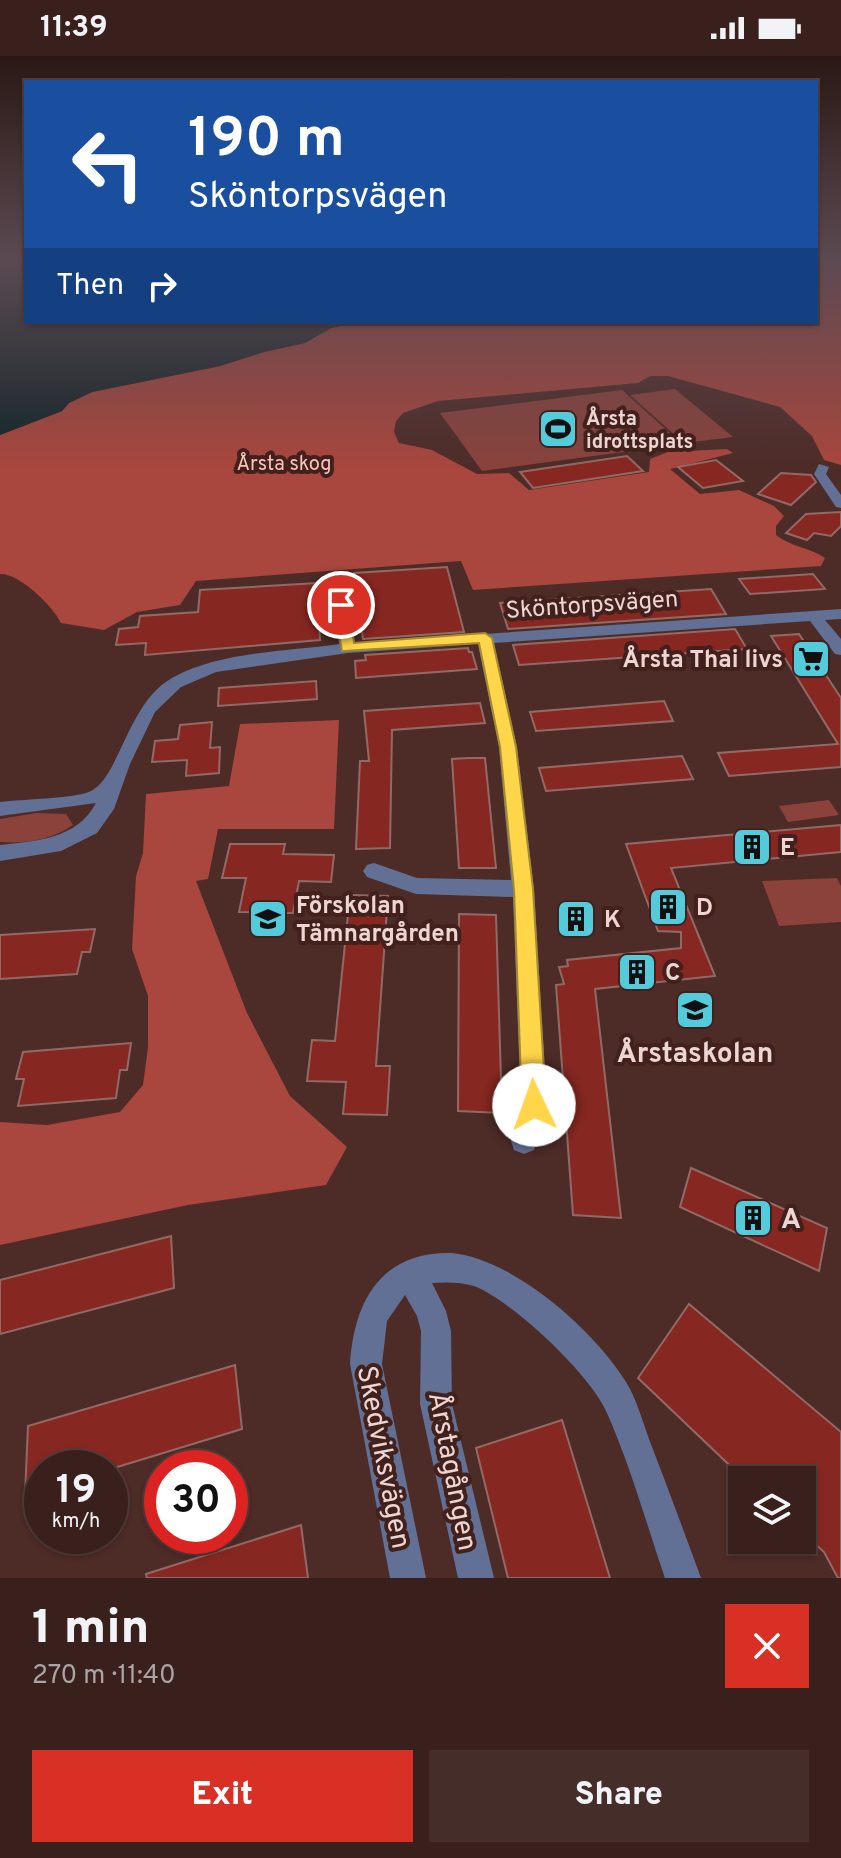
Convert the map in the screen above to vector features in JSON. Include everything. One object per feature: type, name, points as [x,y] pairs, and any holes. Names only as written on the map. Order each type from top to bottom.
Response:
[{"type":"street","points":[[823,467],[820,474],[841,504]]},
{"type":"street","points":[[341,605],[348,648]]},
{"type":"street","points":[[827,615],[841,633]]},
{"type":"street","points":[[827,615],[841,650]]},
{"type":"street","name":"Sköntorpsvägen","points":[[0,853],[61,843],[90,828],[104,809],[112,784],[148,709],[175,683],[212,667],[348,648],[827,615]]},
{"type":"street","points":[[485,638],[508,747],[523,889],[534,1105],[524,1141]]},
{"type":"street","points":[[0,809],[87,799],[100,795],[112,784]]},
{"type":"street","points":[[374,871],[416,886],[523,889]]},
{"type":"street","name":"Skedviksvägen","points":[[408,1578],[366,1364],[370,1316],[385,1291],[410,1275],[452,1267],[476,1272],[524,1301],[555,1327],[613,1390],[683,1578]]},
{"type":"street","name":"Årstagången","points":[[410,1275],[431,1311],[436,1331],[436,1404],[476,1578]]},
{"type":"shaded area","points":[[675,389],[733,437],[684,443],[630,395]]},
{"type":"shaded area","name":"Årsta idrottsplats","points":[[622,390],[682,444],[482,471],[440,413]]},
{"type":"shaded area","points":[[829,800],[839,815],[788,822],[779,806]]},
{"type":"shaded area","points":[[36,813],[66,814],[73,825],[38,840],[0,842],[0,819]]},
{"type":"shaded area","points":[[837,878],[841,886],[841,922],[779,926],[762,881]]},
{"type":"green space","name":"Årsta skog","points":[[331,328],[841,328],[841,465],[824,460],[812,436],[780,407],[668,376],[650,376],[638,383],[438,401],[403,413],[396,421],[394,432],[399,443],[432,450],[477,474],[509,473],[529,490],[649,472],[650,459],[668,452],[727,449],[733,453],[670,469],[700,494],[739,490],[774,506],[784,516],[776,526],[776,535],[825,558],[821,566],[473,590],[461,561],[196,581],[180,605],[137,612],[104,630],[61,623],[35,592],[16,579],[0,574],[0,435],[62,411],[69,403],[92,392],[220,366],[305,343]]},
{"type":"green space","points":[[339,720],[334,829],[218,829],[208,879],[196,881],[247,1013],[290,1096],[347,1147],[326,1185],[188,1205],[0,1245],[0,1122],[47,1125],[120,1112],[143,1085],[148,1047],[148,996],[132,949],[136,876],[143,853],[146,794],[229,786],[240,724]]},
{"type":"water","points":[[0,328],[331,328],[305,343],[220,366],[92,392],[69,403],[62,411],[0,435]]},
{"type":"building","points":[[627,456],[643,471],[533,488],[520,472]]},
{"type":"building","points":[[716,460],[743,481],[703,488],[678,467]]},
{"type":"building","points":[[781,473],[811,475],[816,482],[791,505],[758,494]]},
{"type":"building","points":[[841,512],[841,526],[831,536],[814,533],[807,540],[786,533],[806,514]]},
{"type":"building","points":[[447,567],[464,632],[363,639],[354,573]]},
{"type":"building","points":[[813,574],[825,589],[750,594],[739,579]]},
{"type":"building","points":[[317,583],[320,640],[145,655],[146,643],[116,645],[119,629],[138,627],[140,616],[198,612],[200,590]]},
{"type":"building","points":[[711,589],[726,614],[508,629],[500,603]]},
{"type":"building","points":[[735,629],[747,649],[519,665],[513,645]]},
{"type":"building","points":[[799,634],[841,698],[841,767],[729,776],[718,753],[838,744],[771,636]]},
{"type":"building","points":[[468,648],[477,669],[356,678],[355,661],[366,660],[365,655]]},
{"type":"building","points":[[316,681],[317,699],[218,706],[219,688]]},
{"type":"building","points":[[664,701],[673,721],[536,731],[530,712]]},
{"type":"building","points":[[480,703],[485,723],[392,730],[390,848],[356,849],[360,761],[369,761],[364,711]]},
{"type":"building","points":[[212,722],[210,748],[220,747],[219,773],[186,776],[187,760],[152,762],[155,741],[178,739],[180,725]]},
{"type":"building","points":[[682,756],[693,779],[546,791],[539,768]]},
{"type":"building","points":[[485,758],[496,868],[459,868],[452,759]]},
{"type":"building","points":[[841,825],[841,852],[671,868],[715,976],[595,989],[621,1218],[573,1215],[556,985],[564,984],[559,967],[568,966],[567,960],[681,948],[681,932],[658,931],[626,844]]},
{"type":"building","points":[[230,844],[285,844],[283,854],[334,855],[331,882],[299,881],[293,913],[239,912],[246,878],[222,878]]},
{"type":"building","points":[[350,895],[388,896],[376,1066],[390,1066],[387,1115],[343,1114],[346,1082],[307,1081],[312,1040],[335,1041]]},
{"type":"building","name":"K","points":[[562,910],[588,911],[590,928],[563,927]]},
{"type":"building","points":[[459,914],[496,915],[502,1113],[458,1111]]},
{"type":"building","points":[[95,929],[90,952],[82,952],[77,974],[0,979],[0,935]]},
{"type":"building","points":[[131,1043],[127,1070],[120,1070],[116,1098],[18,1106],[24,1079],[16,1079],[23,1052]]},
{"type":"building","name":"A","points":[[691,1168],[827,1228],[819,1271],[680,1207]]},
{"type":"building","points":[[171,1236],[174,1288],[0,1334],[0,1280]]},
{"type":"building","points":[[689,1304],[841,1432],[841,1578],[816,1545],[816,1466],[730,1466],[638,1378]]},
{"type":"building","points":[[235,1365],[242,1429],[173,1450],[144,1450],[144,1459],[128,1464],[128,1450],[27,1450],[28,1426]]},
{"type":"building","points":[[562,1420],[610,1578],[508,1578],[476,1448]]},
{"type":"building","points":[[301,1525],[308,1578],[147,1578],[146,1574],[209,1554],[248,1554],[248,1542]]},
{"type":"place","name":"Årsta idrottsplats","points":[[558,429]]},
{"type":"place","name":"Årsta Thai livs","points":[[811,659]]},
{"type":"place","name":"E","points":[[752,847]]},
{"type":"place","name":"D","points":[[668,907]]},
{"type":"place","name":"Förskolan Tämnargården","points":[[268,919]]},
{"type":"place","name":"K","points":[[576,919]]},
{"type":"place","name":"C","points":[[637,972]]},
{"type":"place","name":"Årstaskolan","points":[[695,1010]]},
{"type":"place","name":"A","points":[[753,1218]]},
{"type":"route","points":[[341,605],[348,648],[485,638],[508,747],[523,889],[534,1105]]}]
